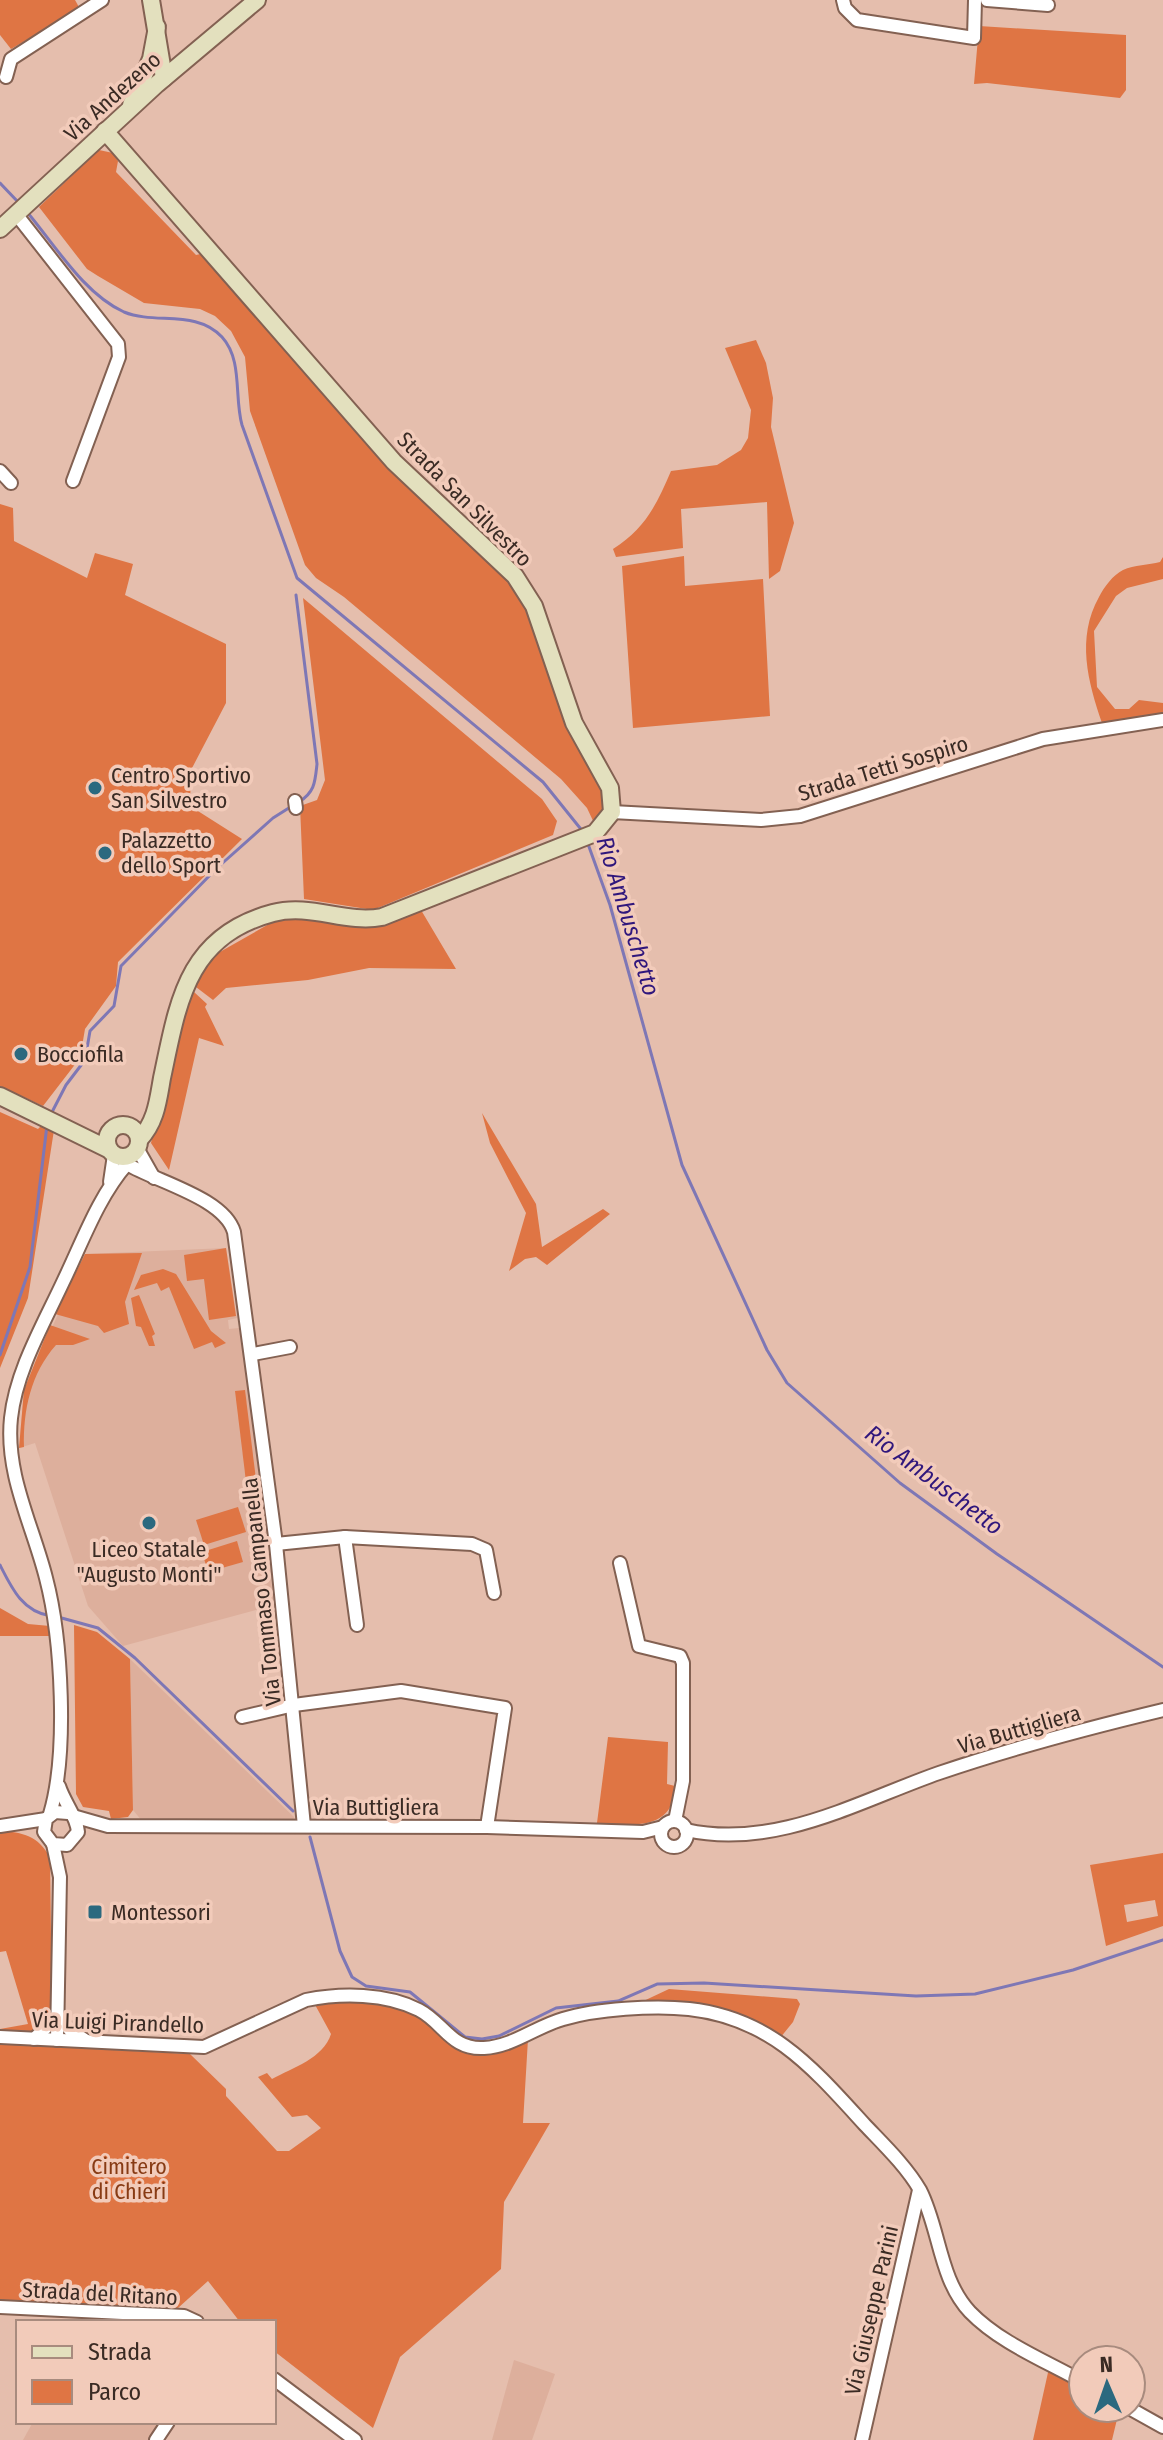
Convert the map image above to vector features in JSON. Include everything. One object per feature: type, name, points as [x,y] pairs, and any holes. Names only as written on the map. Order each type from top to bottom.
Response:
[{"type":"street","points":[[6,77],[11,59],[102,0]]},
{"type":"street","points":[[151,0],[157,27],[156,55],[161,81]]},
{"type":"street","name":"Via Andezeno","points":[[0,229],[161,81],[257,0]]},
{"type":"street","points":[[843,0],[845,8],[857,20],[974,38],[975,0]]},
{"type":"street","points":[[987,0],[1048,5]]},
{"type":"street","points":[[156,55],[190,56]]},
{"type":"street","points":[[129,110],[156,55]]},
{"type":"street","name":"Strada San Silvestro","points":[[105,131],[394,462],[515,576],[534,606],[574,723],[610,788],[612,812]]},
{"type":"street","points":[[16,214],[118,344],[119,357],[73,481]]},
{"type":"street","points":[[0,471],[11,483]]},
{"type":"street","name":"Strada Tetti Sospiro","points":[[612,812],[756,820],[800,816],[1043,739],[1163,720]]},
{"type":"street","points":[[125,1152],[149,1128],[185,982],[206,954],[240,927],[273,913],[298,908],[361,918],[382,917],[595,833],[612,812]]},
{"type":"street","points":[[0,1096],[125,1152]]},
{"type":"street","points":[[55,1121],[90,1132],[118,1127],[141,1121],[158,1098]]},
{"type":"street","points":[[60,1877],[78,1826],[59,1783],[54,1619],[19,1492],[12,1453],[11,1418],[36,1338],[135,1130],[118,1127]]},
{"type":"street","points":[[118,1127],[106,1139],[154,1178]]},
{"type":"street","name":"Via Tommaso Campanella","points":[[125,1152],[154,1178],[218,1208],[231,1220],[253,1354],[276,1544],[304,1826]]},
{"type":"street","points":[[253,1354],[290,1347]]},
{"type":"street","points":[[276,1544],[345,1537],[472,1544],[486,1550],[494,1593]]},
{"type":"street","points":[[345,1537],[357,1625]]},
{"type":"street","points":[[620,1563],[639,1646],[643,1650],[680,1656],[683,1663],[683,1781],[667,1829],[686,1834]]},
{"type":"street","points":[[242,1717],[294,1705],[401,1691],[505,1708],[487,1827]]},
{"type":"street","name":"Via Buttigliera","points":[[48,1816],[71,1814],[108,1826],[487,1827],[643,1832],[667,1829],[674,1846],[686,1834],[754,1831],[814,1820],[938,1774],[1158,1712]]},
{"type":"street","points":[[57,2040],[60,1877],[49,1840],[48,1816],[59,1783]]},
{"type":"street","points":[[7,1826],[48,1816]]},
{"type":"street","points":[[7,1826],[49,1840]]},
{"type":"street","name":"Via Buttigliera","points":[[49,1840],[73,1840],[108,1826]]},
{"type":"street","name":"Via Luigi Pirandello","points":[[0,2037],[190,2047],[215,2045],[306,2000],[324,1996],[354,1996],[406,2004],[422,2011],[454,2041],[480,2048],[499,2047],[564,2018],[628,2010],[689,2009],[749,2024],[808,2063],[919,2188],[951,2285],[971,2312],[1006,2339],[1067,2373]]},
{"type":"street","points":[[34,2039],[58,2016]]},
{"type":"street","points":[[58,2016],[71,2031],[87,2042]]},
{"type":"street","name":"Via Giuseppe Parini","points":[[862,2440],[919,2188]]},
{"type":"street","name":"Strada del Ritano","points":[[0,2307],[184,2316],[193,2320]]},
{"type":"street","points":[[276,2381],[355,2440]]},
{"type":"shaded area","points":[[226,1248],[237,1318],[228,1320],[229,1329],[239,1328],[249,1387],[274,1605],[123,1646],[88,1606],[35,1443],[19,1448],[24,1390],[85,1254]]},
{"type":"shaded area","points":[[130,1659],[294,1817],[293,1821],[142,1821],[133,1810]]},
{"type":"shaded area","points":[[514,2360],[555,2374],[532,2440],[492,2440]]},
{"type":"shaded area","points":[[32,2424],[160,2424],[150,2440],[23,2440]]},
{"type":"green space","points":[[0,0],[75,0],[80,9],[11,49],[0,35]]},
{"type":"green space","points":[[979,26],[1126,35],[1126,90],[1120,98],[974,84]]},
{"type":"green space","points":[[99,150],[113,153],[118,161],[116,172],[196,255],[205,253],[517,587],[605,788],[606,808],[595,825],[587,808],[561,779],[344,597],[316,578],[305,565],[250,411],[245,357],[231,331],[215,316],[200,309],[144,303],[87,269],[39,207]]},
{"type":"green space","points":[[756,340],[766,363],[773,398],[771,427],[794,523],[780,571],[769,579],[767,502],[681,509],[683,548],[616,557],[613,549],[634,533],[649,515],[671,471],[717,465],[741,450],[748,438],[751,410],[725,348]]},
{"type":"green space","name":"Centro Sportivo San Silvestro","points":[[0,504],[13,508],[14,541],[87,578],[95,553],[133,564],[125,595],[226,644],[226,703],[191,770],[190,806],[242,839],[118,962],[116,986],[85,1029],[80,1058],[43,1106],[0,1086]]},
{"type":"green space","points":[[684,556],[685,586],[763,579],[770,716],[633,728],[622,566]]},
{"type":"green space","points":[[1163,557],[1163,579],[1127,588],[1116,596],[1094,631],[1097,687],[1115,709],[1129,709],[1139,700],[1163,703],[1163,717],[1102,723],[1092,692],[1087,660],[1086,644],[1092,613],[1103,589],[1116,575],[1127,568],[1160,562]]},
{"type":"green space","points":[[303,598],[542,799],[557,821],[553,835],[373,910],[304,899],[300,806],[317,800],[325,780]]},
{"type":"green space","points":[[421,910],[456,969],[369,968],[308,980],[226,988],[213,1000],[192,984],[211,957],[276,920],[299,914],[358,927],[378,926]]},
{"type":"green space","points":[[188,992],[194,992],[207,1004],[205,1007],[224,1046],[199,1038],[169,1170],[151,1143]]},
{"type":"green space","points":[[0,1112],[38,1129],[42,1125],[54,1130],[28,1298],[0,1368]]},
{"type":"green space","points":[[482,1113],[536,1204],[542,1247],[603,1209],[610,1214],[547,1265],[536,1257],[525,1259],[509,1271],[526,1213],[490,1143]]},
{"type":"green space","points":[[226,1248],[236,1316],[209,1320],[204,1279],[187,1281],[184,1255]]},
{"type":"green space","points":[[142,1253],[125,1302],[129,1324],[104,1333],[98,1326],[55,1314],[85,1254]]},
{"type":"green space","points":[[163,1269],[176,1274],[211,1331],[226,1343],[215,1348],[212,1342],[194,1349],[169,1287],[161,1291],[157,1283],[134,1290],[141,1275]]},
{"type":"green space","points":[[139,1295],[155,1334],[152,1336],[155,1346],[149,1346],[141,1327],[136,1326],[131,1298]]},
{"type":"green space","points":[[50,1325],[90,1339],[73,1345],[56,1345],[47,1356],[30,1393],[24,1447],[19,1448],[24,1390]]},
{"type":"green space","points":[[245,1390],[263,1537],[253,1539],[235,1391]]},
{"type":"green space","points":[[238,1507],[246,1532],[204,1545],[196,1520]]},
{"type":"green space","points":[[237,1541],[243,1562],[208,1572],[202,1552]]},
{"type":"green space","points":[[0,1608],[28,1624],[50,1626],[50,1636],[0,1636]]},
{"type":"green space","points":[[74,1625],[97,1632],[130,1659],[133,1810],[128,1817],[111,1819],[109,1811],[83,1807],[76,1794]]},
{"type":"green space","points":[[608,1737],[668,1742],[667,1784],[675,1786],[673,1801],[659,1818],[636,1824],[597,1823]]},
{"type":"green space","points":[[0,1831],[29,1836],[50,1857],[52,2013],[42,2025],[23,2033],[0,2029],[28,2024],[6,1951],[0,1952]]},
{"type":"green space","points":[[1163,1853],[1163,1926],[1106,1946],[1090,1865]],"holes":[[[1155,1900],[1158,1916],[1127,1922],[1124,1905]]]},
{"type":"green space","points":[[669,1989],[797,1999],[800,2004],[793,2022],[780,2038],[741,2017],[635,2005]]},
{"type":"green space","name":"Cimitero di Chieri","points":[[359,2000],[424,2012],[446,2038],[469,2047],[528,2039],[523,2123],[550,2123],[504,2202],[501,2269],[400,2357],[373,2428],[276,2353],[276,2320],[238,2320],[208,2281],[178,2308],[0,2300],[0,2044],[190,2054],[226,2089],[226,2096],[277,2151],[289,2151],[321,2128],[307,2115],[292,2117],[258,2077],[267,2073],[272,2079],[322,2050],[331,2034],[313,2001]]},
{"type":"green space","points":[[1049,2368],[1067,2379],[1067,2424],[1116,2424],[1112,2440],[1033,2440]]},
{"type":"waterway","name":"Rio Ambuschetto","points":[[0,183],[19,203]]},
{"type":"waterway","name":"Rio Ambuschetto","points":[[27,212],[83,281],[109,304],[136,316],[200,323],[222,337],[233,357],[242,425],[297,578],[543,782],[584,833]]},
{"type":"waterway","points":[[296,595],[317,764],[313,786],[299,802]]},
{"type":"waterway","points":[[51,1114],[66,1085],[85,1060],[90,1031],[114,1006],[121,966],[217,868],[273,818],[292,806]]},
{"type":"waterway","name":"Rio Ambuschetto","points":[[588,844],[610,905],[682,1165],[767,1350],[787,1383],[900,1483],[997,1554],[1163,1667]]},
{"type":"waterway","points":[[0,1355],[30,1267],[47,1125]]},
{"type":"waterway","points":[[0,1565],[14,1591],[26,1604],[41,1614],[51,1616]]},
{"type":"waterway","points":[[58,1617],[98,1628],[135,1658],[293,1811]]},
{"type":"waterway","points":[[310,1837],[340,1951],[352,1977],[366,1986],[410,1992],[465,2037],[482,2039],[499,2036],[556,2008],[618,2001],[657,1984],[704,1983],[916,1996],[975,1994],[1073,1970],[1163,1940]]},
{"type":"place","name":"Centro Sportivo San Silvestro","points":[[95,788]]},
{"type":"place","name":"Palazzetto dello Sport","points":[[105,853]]},
{"type":"place","name":"Bocciofila","points":[[21,1054]]},
{"type":"place","name":"Liceo Statale \"Augusto Monti\"","points":[[149,1523]]},
{"type":"place","name":"Montessori","points":[[95,1912]]}]
